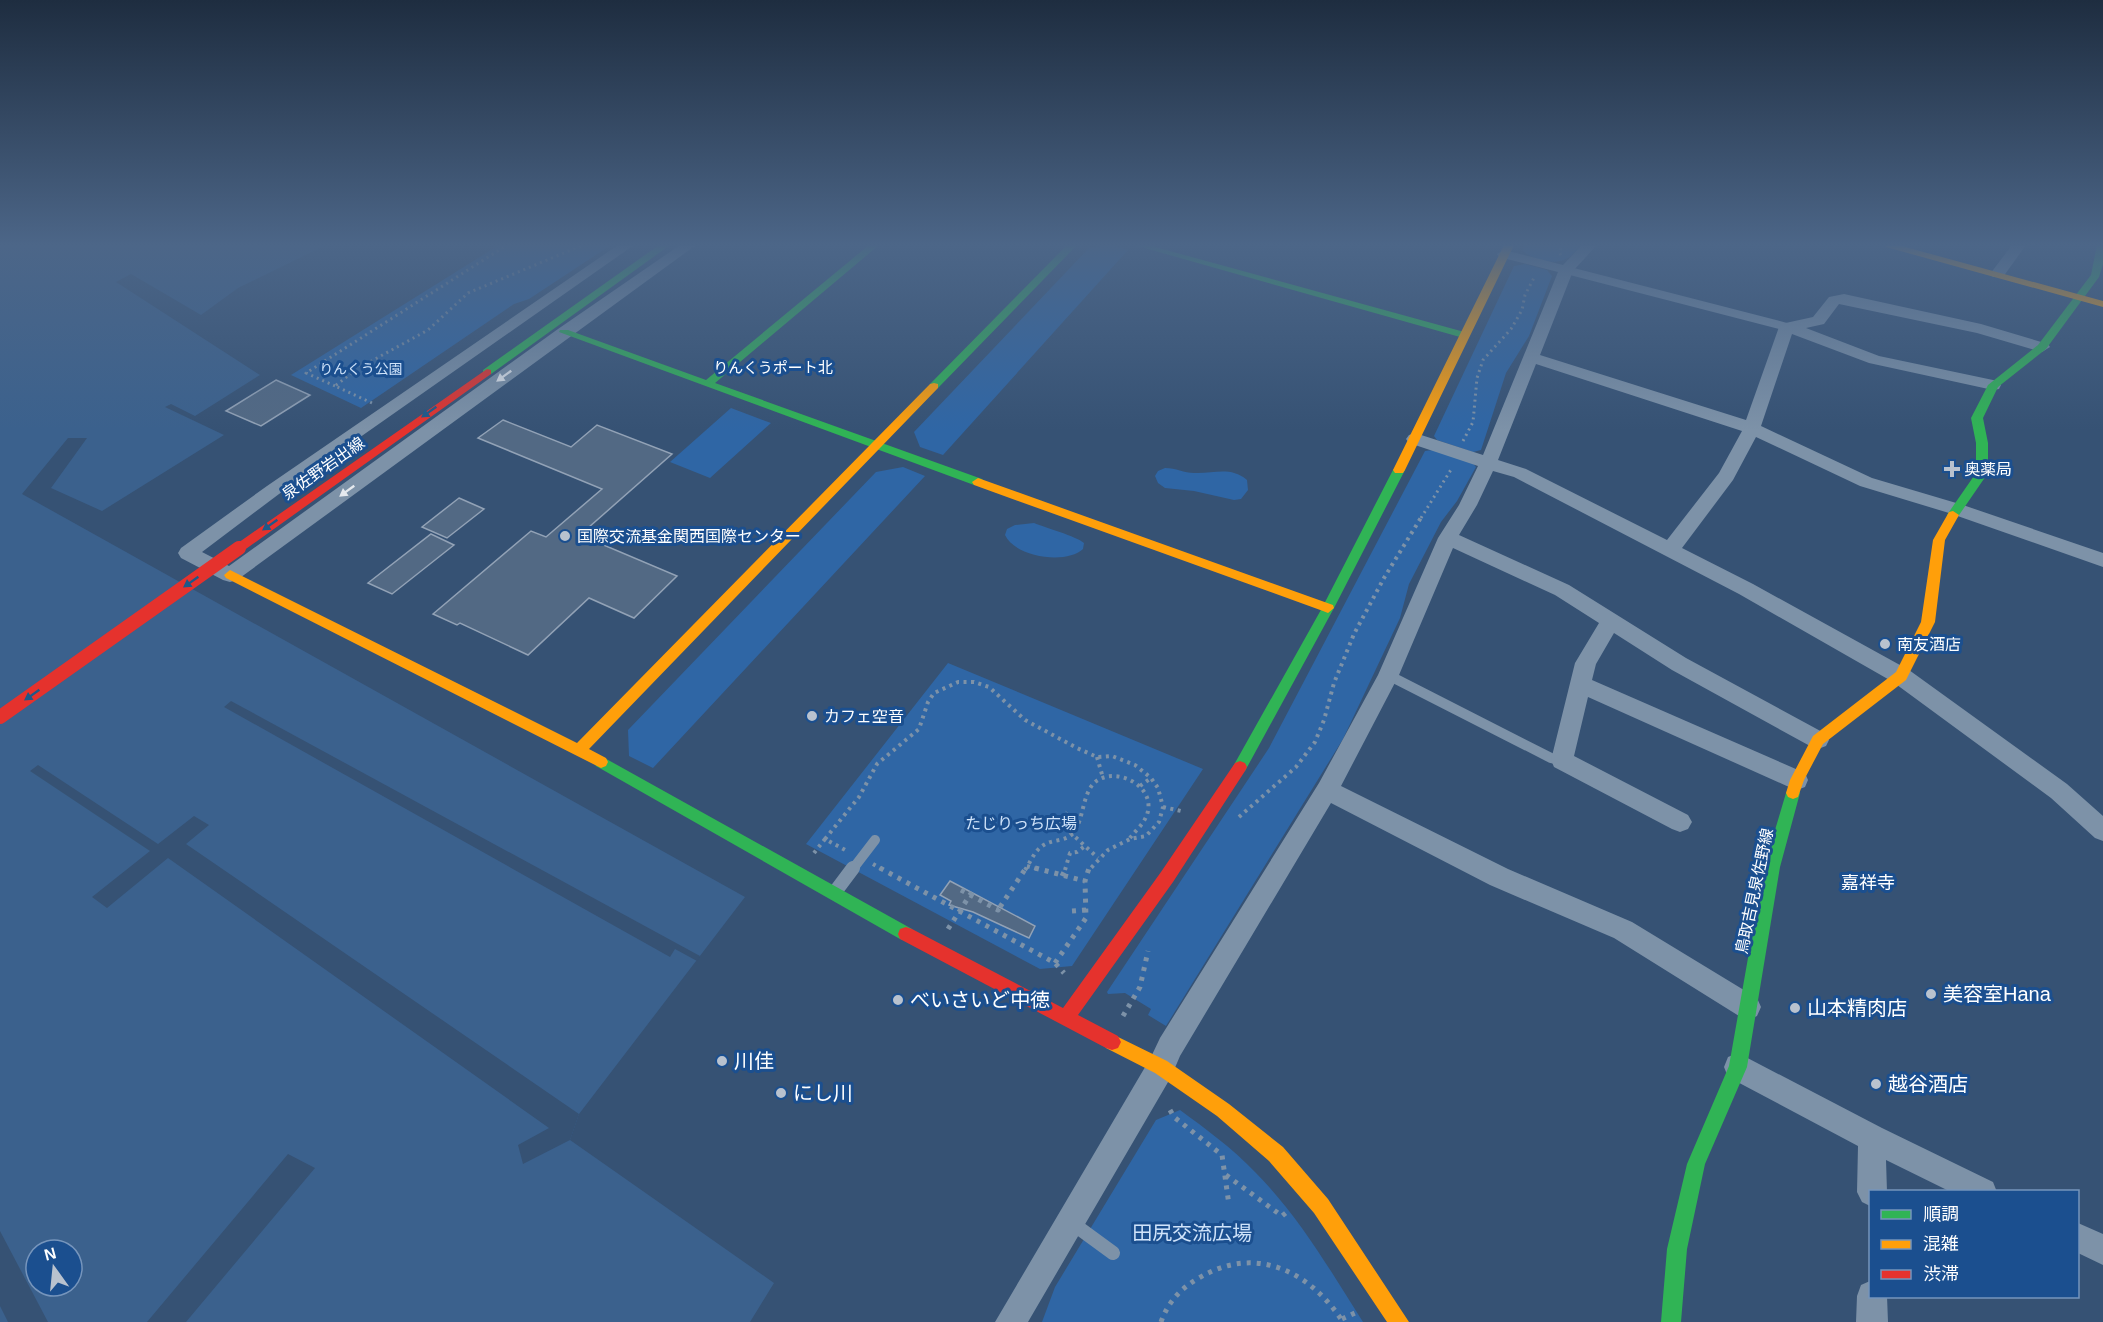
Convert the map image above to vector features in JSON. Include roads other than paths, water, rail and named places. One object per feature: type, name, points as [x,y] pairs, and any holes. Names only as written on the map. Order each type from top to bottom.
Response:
[{"type":"street","points":[[185,560],[273,490],[537,307]]},
{"type":"street","name":"泉佐野岩出線","points":[[185,560],[221,541],[557,307]]},
{"type":"street","name":"泉佐野岩出線","points":[[0,717],[577,307]]},
{"type":"street","points":[[230,575],[600,307]]},
{"type":"street","points":[[708,383],[799,307]]},
{"type":"street","points":[[579,750],[1011,307]]},
{"type":"street","points":[[1363,307],[1464,335]]},
{"type":"street","points":[[1066,1018],[1167,877],[1248,756],[1415,439],[1478,307]]},
{"type":"street","points":[[1011,1322],[1161,1067],[1170,1047],[1327,790],[1388,675],[1448,538],[1468,506],[1489,461],[1551,307]]},
{"type":"street","points":[[1787,327],[1818,321],[1829,307]]},
{"type":"street","points":[[1882,307],[1980,329],[2042,347]]},
{"type":"street","name":"鳥取吉見泉佐野線","points":[[1671,1322],[1677,1249],[1696,1164],[1738,1067],[1772,867],[1797,780],[1818,740],[1901,676],[1928,622],[1939,540],[1956,509],[1982,473],[1982,443],[1977,418],[1993,385],[2042,347],[2073,307]]},
{"type":"street","points":[[1787,327],[1875,360],[1993,385]]},
{"type":"street","points":[[1671,548],[1727,476],[1752,428],[1787,327]]},
{"type":"street","points":[[564,332],[1328,608]]},
{"type":"street","points":[[1530,357],[1752,428],[1851,476],[1956,509],[2103,560]]},
{"type":"street","points":[[1415,439],[1489,461],[1520,473],[1671,548],[1901,676],[2059,791],[2103,831]]},
{"type":"street","points":[[1448,538],[1562,590],[1679,664],[1818,740]]},
{"type":"street","points":[[185,560],[230,575],[579,750],[934,950],[1161,1067],[1223,1110],[1275,1154],[1321,1206],[1399,1322]]},
{"type":"street","points":[[1611,621],[1586,663],[1562,760],[1680,822]]},
{"type":"street","points":[[1581,684],[1797,780]]},
{"type":"street","points":[[1327,790],[1499,877],[1623,930],[1748,1007]]},
{"type":"street","points":[[1738,1067],[1872,1138],[1981,1190]]},
{"type":"street","points":[[1872,1138],[1872,1190]]},
{"type":"street","points":[[2079,1238],[2103,1250]]},
{"type":"street","points":[[1872,1298],[1872,1322]]},
{"type":"lane","points":[[1708,307],[1787,327]]},
{"type":"lane","points":[[1388,675],[1551,758],[1562,760]]},
{"type":"lane","points":[[834,894],[875,840]]},
{"type":"lane","points":[[1069,1221],[1113,1252]]},
{"type":"place","name":"奥薬局","points":[[1952,469]]},
{"type":"place","name":"国際交流基金関西国際センター","points":[[565,536]]},
{"type":"place","name":"南友酒店","points":[[1885,644]]},
{"type":"place","name":"カフェ空音","points":[[812,716]]},
{"type":"place","name":"美容室Hana","points":[[1931,994]]},
{"type":"place","name":"べいさいど中徳","points":[[898,1000]]},
{"type":"place","name":"山本精肉店","points":[[1795,1008]]},
{"type":"place","name":"川佳","points":[[722,1061]]},
{"type":"place","name":"越谷酒店","points":[[1876,1084]]},
{"type":"place","name":"にし川","points":[[781,1093]]},
{"type":"district","name":"りんくうポート北","points":[[773,368]]},
{"type":"district","name":"嘉祥寺","points":[[1868,883]]},
{"type":"park label","name":"りんくう公園","points":[[361,369]]},
{"type":"park label","name":"たじりっち広場","points":[[1021,823]]},
{"type":"park label","name":"田尻交流広場","points":[[1192,1233]]}]
